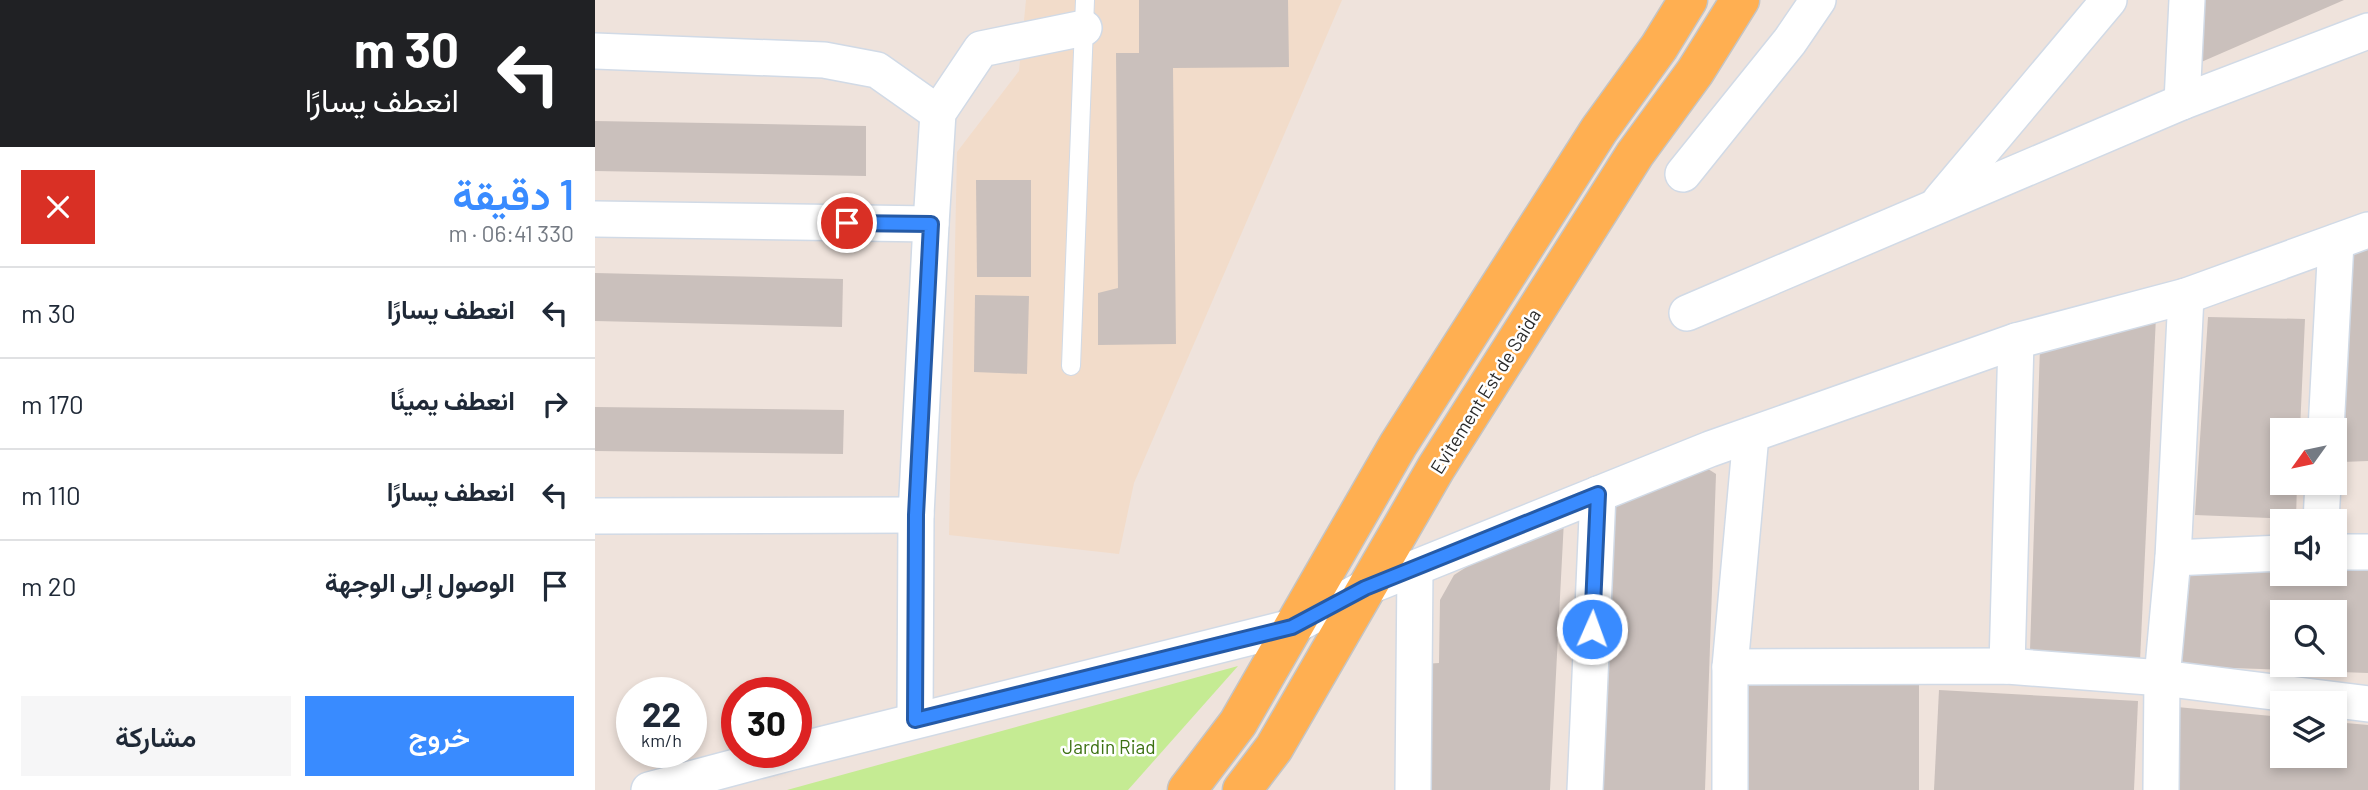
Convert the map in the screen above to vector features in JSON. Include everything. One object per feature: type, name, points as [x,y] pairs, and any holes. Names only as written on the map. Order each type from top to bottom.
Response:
[{"type":"main road","points":[[1188,790],[1238,723],[1398,445],[1599,130],[1689,0]]},
{"type":"main road","name":"Evitement Est de Saida","points":[[1242,790],[1274,748],[1436,468],[1635,155],[1695,72],[1740,0]]},
{"type":"street","points":[[1683,174],[1790,41],[1818,0]]},
{"type":"street","points":[[1935,207],[2109,0]]},
{"type":"street","points":[[2182,102],[2187,0]]},
{"type":"street","points":[[915,720],[916,515],[938,113],[981,49],[1084,14]]},
{"type":"street","points":[[1687,313],[2182,102],[2368,31]]},
{"type":"street","points":[[595,51],[824,60],[877,70],[938,113]]},
{"type":"street","points":[[595,219],[931,224]]},
{"type":"street","points":[[812,747],[1292,627],[1365,588],[1710,449],[2016,341],[2186,296],[2352,236],[2328,418]]},
{"type":"street","points":[[2161,790],[2162,678],[2173,558],[2186,296]]},
{"type":"street","points":[[2007,666],[2016,341]]},
{"type":"street","points":[[1730,790],[1730,667],[1751,435]]},
{"type":"street","points":[[1585,790],[1598,494]]},
{"type":"street","points":[[595,516],[916,515]]},
{"type":"street","points":[[2347,552],[2368,552]]},
{"type":"street","points":[[2173,558],[2270,554]]},
{"type":"street","points":[[1413,790],[1415,568]]},
{"type":"street","points":[[1730,667],[2007,666],[2162,678],[2368,704]]},
{"type":"street","points":[[649,790],[733,768]]},
{"type":"lane","points":[[1071,366],[1084,14]]},
{"type":"shaded area","points":[[1026,0],[1342,0],[1134,483],[1119,554],[949,535],[957,152],[1019,71]]},
{"type":"green space","name":"Jardin Riad","points":[[1238,666],[1128,790],[787,790]]},
{"type":"building","points":[[1139,0],[1288,0],[1289,67],[1173,68],[1176,344],[1098,345],[1098,293],[1118,288],[1116,53],[1139,53]]},
{"type":"building","points":[[2202,0],[2344,0],[2199,63]]},
{"type":"building","points":[[595,121],[866,126],[866,176],[595,171]]},
{"type":"building","points":[[976,180],[1031,180],[1031,277],[977,277]]},
{"type":"building","points":[[2368,247],[2368,461],[2347,462],[2347,418],[2343,418],[2348,255]]},
{"type":"building","points":[[595,273],[843,279],[842,327],[595,321]]},
{"type":"building","points":[[975,295],[1029,296],[1027,374],[974,372]]},
{"type":"building","points":[[2156,316],[2140,661],[2030,650],[2040,347]]},
{"type":"building","points":[[2208,317],[2305,319],[2301,418],[2270,418],[2270,495],[2297,495],[2296,509],[2270,509],[2270,518],[2195,515]]},
{"type":"building","points":[[595,407],[844,410],[843,454],[595,451]]},
{"type":"building","points":[[1705,467],[1716,474],[1705,790],[1596,790],[1606,506]]},
{"type":"building","points":[[1564,520],[1550,790],[1420,790],[1423,664],[1439,663],[1440,600],[1454,575],[1507,541]]},
{"type":"building","points":[[2189,567],[2270,569],[2270,586],[2347,586],[2347,570],[2368,571],[2368,673],[2347,672],[2347,600],[2270,600],[2270,669],[2177,666]]},
{"type":"building","points":[[1739,683],[1919,684],[1919,790],[1739,790]]},
{"type":"building","points":[[1939,690],[2138,701],[2134,790],[1934,790]]},
{"type":"building","points":[[2177,707],[2270,716],[2270,768],[2347,768],[2347,723],[2368,725],[2368,790],[2174,790]]},
{"type":"route","points":[[847,223],[931,224],[916,515],[915,720],[1292,627],[1365,588],[1598,494],[1592,629]]}]
